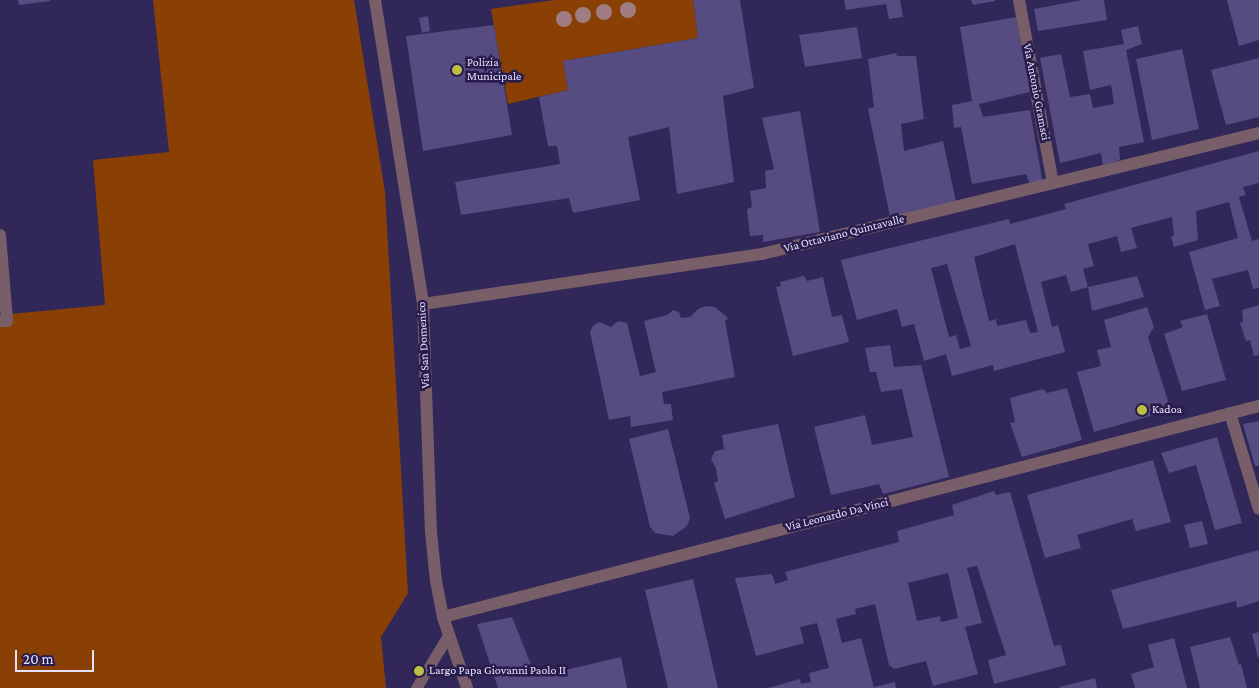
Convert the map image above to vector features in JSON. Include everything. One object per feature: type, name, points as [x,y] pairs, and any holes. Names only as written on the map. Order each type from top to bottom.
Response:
[{"type":"street","name":"Via San Domenico","points":[[376,0],[423,304],[431,532],[436,581],[443,617],[466,688]]},
{"type":"street","name":"Via Antonio Gramsci","points":[[1018,0],[1054,183]]},
{"type":"street","name":"Via Ottaviano Quintavalle","points":[[423,304],[762,254],[1259,133]]},
{"type":"street","points":[[0,235],[7,320],[0,321]]},
{"type":"street","name":"Via Leonardo Da Vinci","points":[[443,617],[1259,406]]},
{"type":"street","points":[[1230,413],[1259,509]]},
{"type":"lane","points":[[416,688],[449,634]]},
{"type":"shaded area","points":[[153,0],[354,0],[385,192],[408,593],[381,637],[386,688],[0,688],[0,315],[105,305],[93,160],[169,152]]},
{"type":"shaded area","points":[[554,0],[693,0],[698,38],[563,61],[568,90],[508,104],[491,9]]},
{"type":"building","points":[[18,0],[50,0],[50,1],[19,5]]},
{"type":"building","points":[[693,0],[740,0],[754,88],[723,96],[734,182],[677,194],[669,127],[628,137],[640,200],[573,213],[569,198],[461,215],[455,182],[560,164],[557,146],[548,146],[539,97],[568,90],[563,61],[698,38]]},
{"type":"building","points":[[844,0],[900,0],[903,17],[889,19],[886,4],[846,10]]},
{"type":"building","points":[[971,0],[995,0],[995,1],[973,5]]},
{"type":"building","points":[[1082,0],[1104,0],[1107,20],[1038,31],[1034,9]]},
{"type":"building","points":[[1227,0],[1259,0],[1259,40],[1239,46]]},
{"type":"building","points":[[428,16],[430,31],[422,33],[419,18]]},
{"type":"building","points":[[1016,17],[1030,92],[979,104],[983,117],[1030,110],[1043,184],[1030,185],[1026,174],[972,184],[961,127],[954,128],[952,105],[972,101],[960,27]]},
{"type":"building","name":"Polizia Municipale","points":[[494,25],[512,135],[423,151],[406,36]]},
{"type":"building","points":[[1138,26],[1142,44],[1126,50],[1144,142],[1119,147],[1120,160],[1103,166],[1101,153],[1060,163],[1040,58],[1061,54],[1070,97],[1090,94],[1093,108],[1114,104],[1111,85],[1090,90],[1083,51],[1124,44],[1121,30]]},
{"type":"building","points":[[857,27],[862,58],[805,67],[799,35]]},
{"type":"building","points":[[1182,49],[1199,129],[1152,140],[1136,59]]},
{"type":"building","points":[[896,53],[897,56],[916,56],[924,119],[901,124],[904,151],[943,141],[956,202],[890,217],[868,109],[874,107],[868,59]]},
{"type":"building","points":[[1259,58],[1259,117],[1226,125],[1211,70]]},
{"type":"building","points":[[800,111],[820,232],[763,242],[763,235],[750,236],[747,209],[752,207],[750,191],[766,188],[765,171],[774,169],[762,118]]},
{"type":"building","points":[[1259,151],[1259,183],[1243,187],[1246,195],[1239,197],[1252,241],[1259,239],[1259,288],[1253,289],[1248,270],[1212,279],[1220,306],[1205,310],[1189,252],[1238,238],[1229,202],[1196,211],[1198,240],[1174,247],[1171,237],[1174,236],[1172,217],[1131,228],[1137,248],[1121,252],[1117,236],[1088,244],[1094,266],[1083,269],[1088,287],[1071,292],[1066,275],[1041,282],[1052,327],[1058,325],[1065,352],[994,371],[993,365],[952,376],[946,354],[924,361],[914,324],[902,327],[897,309],[857,320],[841,260],[1009,219],[1010,224],[1066,209],[1064,204]],"holes":[[[1015,244],[1038,332],[1030,333],[1026,320],[997,326],[996,319],[989,321],[974,257]],[[947,264],[971,346],[960,349],[956,335],[949,337],[931,268]]]},
{"type":"building","points":[[804,276],[807,281],[823,277],[832,317],[842,315],[849,342],[793,356],[776,287],[781,286],[780,282]]},
{"type":"building","points":[[1137,276],[1144,297],[1092,311],[1088,287]]},
{"type":"building","points":[[1259,305],[1259,355],[1254,356],[1250,340],[1246,341],[1240,323],[1243,321],[1242,310]]},
{"type":"building","points":[[706,306],[715,307],[728,318],[725,321],[735,377],[662,392],[664,404],[671,404],[673,420],[631,427],[630,416],[609,420],[590,332],[593,326],[599,322],[611,327],[618,321],[627,323],[640,376],[656,372],[644,321],[667,315],[673,310],[679,312],[681,318],[690,317],[698,309]]},
{"type":"building","points":[[1147,307],[1154,327],[1148,337],[1168,401],[1161,413],[1094,432],[1077,372],[1101,366],[1097,350],[1111,347],[1104,320]]},
{"type":"building","points":[[1207,314],[1226,380],[1182,391],[1164,334],[1183,327],[1180,321]]},
{"type":"building","points":[[890,345],[894,367],[921,365],[949,477],[883,494],[879,484],[831,495],[814,427],[865,415],[872,445],[913,437],[902,389],[881,392],[876,372],[870,372],[865,348]]},
{"type":"building","points":[[1067,388],[1082,440],[1022,457],[1010,423],[1015,422],[1010,398],[1043,389],[1047,393]]},
{"type":"building","points":[[1259,421],[1259,466],[1255,466],[1243,424]]},
{"type":"building","points":[[778,424],[795,497],[725,519],[714,483],[718,481],[716,468],[711,459],[715,451],[724,449],[722,435]]},
{"type":"building","points":[[668,429],[690,518],[687,526],[673,536],[655,533],[650,527],[629,439]]},
{"type":"building","points":[[1217,437],[1242,523],[1215,530],[1196,465],[1169,473],[1161,453]]},
{"type":"building","points":[[1153,460],[1171,522],[1136,531],[1132,519],[1077,535],[1081,548],[1045,558],[1027,495]]},
{"type":"building","points":[[994,491],[996,495],[1010,492],[1054,646],[1061,645],[1066,665],[994,684],[988,660],[1006,655],[977,566],[967,568],[982,623],[965,627],[978,674],[933,686],[926,661],[894,669],[889,665],[875,604],[855,609],[856,614],[836,619],[842,643],[861,638],[874,688],[768,688],[800,679],[801,684],[811,682],[809,673],[829,668],[817,623],[800,627],[804,643],[756,656],[735,578],[772,574],[775,584],[788,580],[785,572],[899,542],[897,531],[954,515],[952,505]],"holes":[[[948,573],[958,618],[941,622],[940,616],[917,621],[908,583]]]},
{"type":"building","points":[[1202,521],[1208,544],[1190,548],[1184,525]]},
{"type":"building","points":[[1259,550],[1259,601],[1237,608],[1236,601],[1123,629],[1111,590]]},
{"type":"building","points":[[693,579],[718,688],[668,688],[645,590]]},
{"type":"building","points":[[512,617],[536,677],[621,657],[627,688],[498,688],[477,624]]},
{"type":"building","points":[[1259,632],[1259,658],[1258,658],[1252,634]]},
{"type":"building","points":[[1230,637],[1239,665],[1241,664],[1247,688],[1200,688],[1190,647]]},
{"type":"building","points":[[1174,638],[1187,688],[1135,688],[1131,674],[1154,667],[1148,645]]},
{"type":"building","points":[[1095,678],[1097,688],[1060,688],[1060,687]]},
{"type":"building","points":[[895,682],[896,688],[874,688],[874,687]]},
{"type":"place","name":"Polizia Municipale","points":[[457,70]]},
{"type":"place","name":"Kadoa","points":[[1142,410]]},
{"type":"place","name":"Largo Papa Giovanni Paolo II","points":[[419,671]]}]
